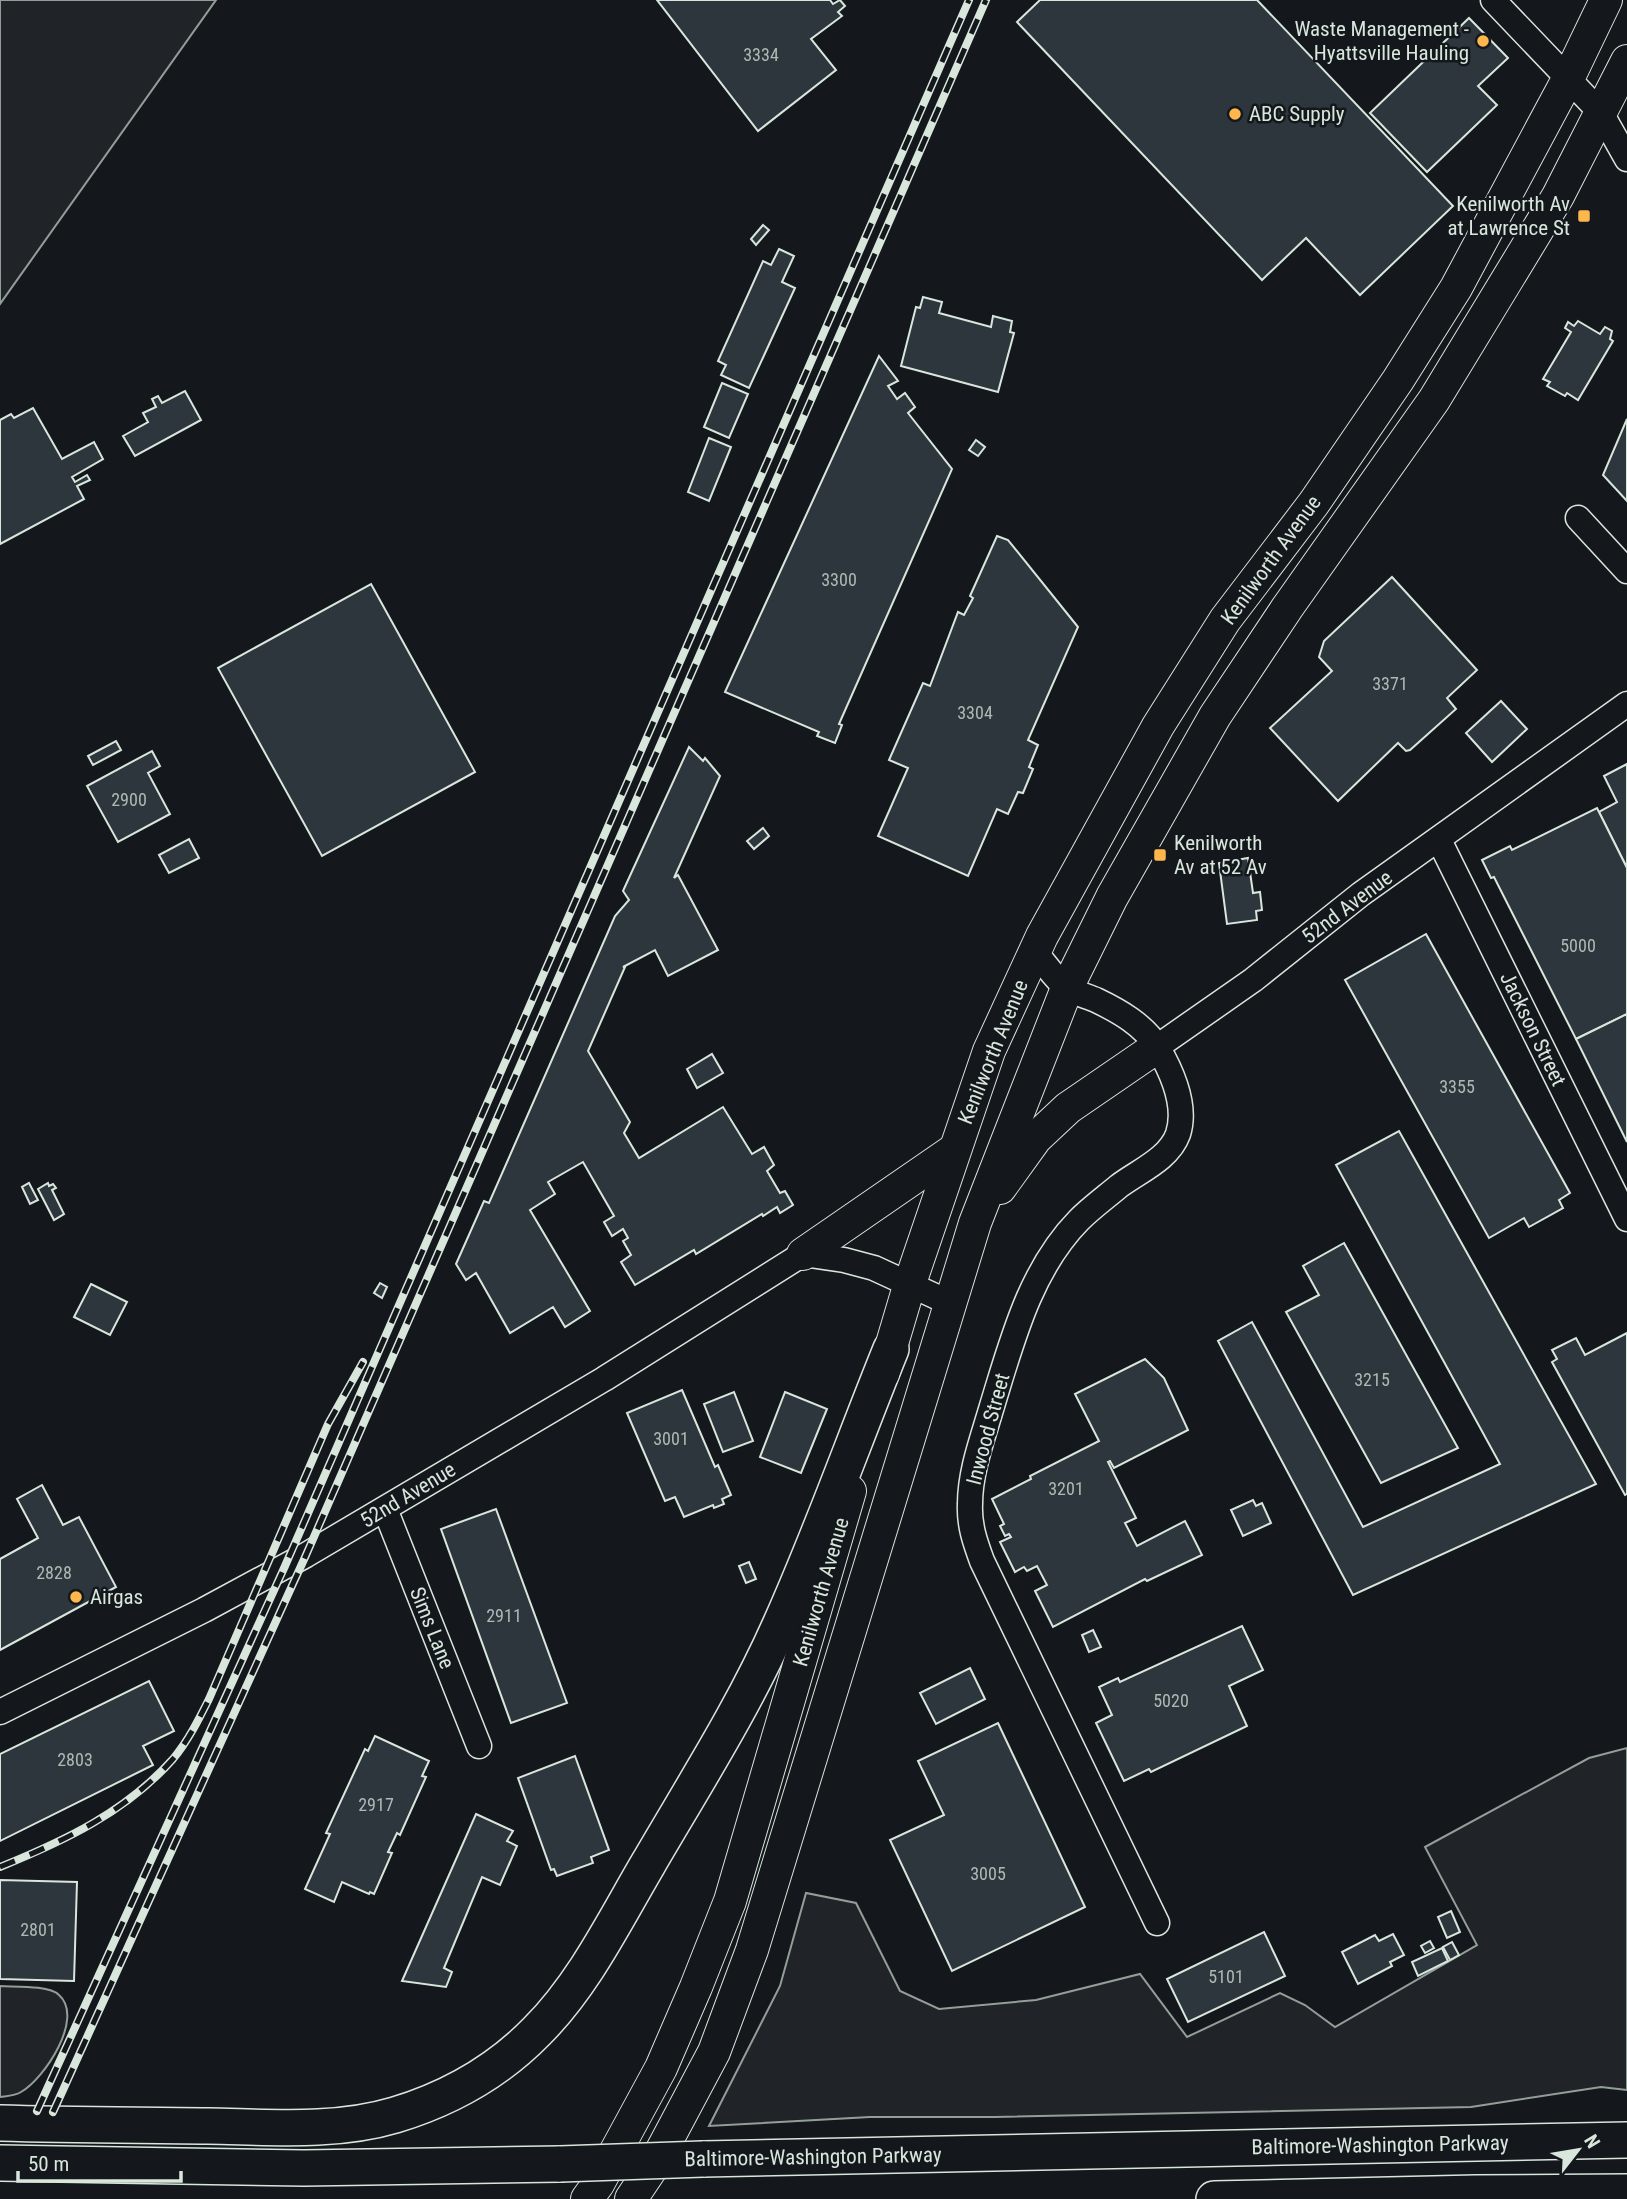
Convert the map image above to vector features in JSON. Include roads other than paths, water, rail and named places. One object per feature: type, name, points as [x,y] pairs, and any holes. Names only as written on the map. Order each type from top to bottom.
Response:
[{"type":"highway","points":[[0,2123],[298,2128],[351,2124],[391,2117],[442,2098],[475,2080],[514,2051],[537,2031],[571,1990],[734,1717],[781,1624],[891,1349]]},
{"type":"highway","name":"Baltimore-Washington Parkway","points":[[0,2163],[304,2168],[1627,2140]]},
{"type":"highway","points":[[1214,2199],[1627,2192]]},
{"type":"main road","name":"Kenilworth Avenue","points":[[587,2199],[598,2184],[661,2068],[730,1901],[910,1283],[989,1051],[1035,952],[1091,844],[1152,738],[1218,632],[1314,503],[1398,380],[1456,288],[1569,79],[1606,0]]},
{"type":"main road","name":"Kenilworth Avenue","points":[[631,2199],[655,2163],[714,2052],[752,1950],[975,1223],[1066,988],[1112,897],[1180,774],[1233,687],[1434,400],[1558,196],[1627,61]]},
{"type":"main road","points":[[975,1223],[1036,1138],[1068,1108],[1157,1047]]},
{"type":"main road","points":[[803,1254],[954,1150]]},
{"type":"street","points":[[1493,0],[1601,113],[1627,159]]},
{"type":"street","points":[[1578,518],[1627,571]]},
{"type":"street","name":"52nd Avenue","points":[[1157,1047],[1253,980],[1362,894],[1627,704]]},
{"type":"street","name":"Jackson Street","points":[[1439,840],[1627,1219]]},
{"type":"street","points":[[1035,952],[1066,988],[1125,1015],[1142,1029],[1157,1047]]},
{"type":"street","name":"Inwood Street","points":[[1157,1047],[1178,1096],[1181,1116],[1178,1133],[1172,1146],[1078,1221],[1053,1252],[1031,1292],[1012,1342],[976,1464],[970,1503],[972,1532],[982,1561],[1157,1923]]},
{"type":"street","points":[[803,1254],[874,1268],[950,1303]]},
{"type":"street","name":"52nd Avenue","points":[[0,1712],[204,1610],[306,1555],[604,1379],[803,1254]]},
{"type":"street","name":"Sims Lane","points":[[385,1509],[479,1746]]},
{"type":"railway","points":[[37,2111],[285,1566],[969,0]]},
{"type":"railway","points":[[53,2112],[306,1555],[986,0]]},
{"type":"railway","points":[[0,1867],[47,1847],[114,1810],[155,1778],[173,1759],[193,1730],[209,1699],[328,1424],[363,1362]]},
{"type":"place","name":"Waste Management - Hyattsville Hauling","points":[[1483,41]]},
{"type":"place","name":"ABC Supply","points":[[1235,114]]},
{"type":"place","name":"Kenilworth Av at Lawrence St","points":[[1584,216]]},
{"type":"place","name":"Kenilworth Av at 52 Av","points":[[1160,855]]},
{"type":"place","name":"Airgas","points":[[76,1597]]}]
